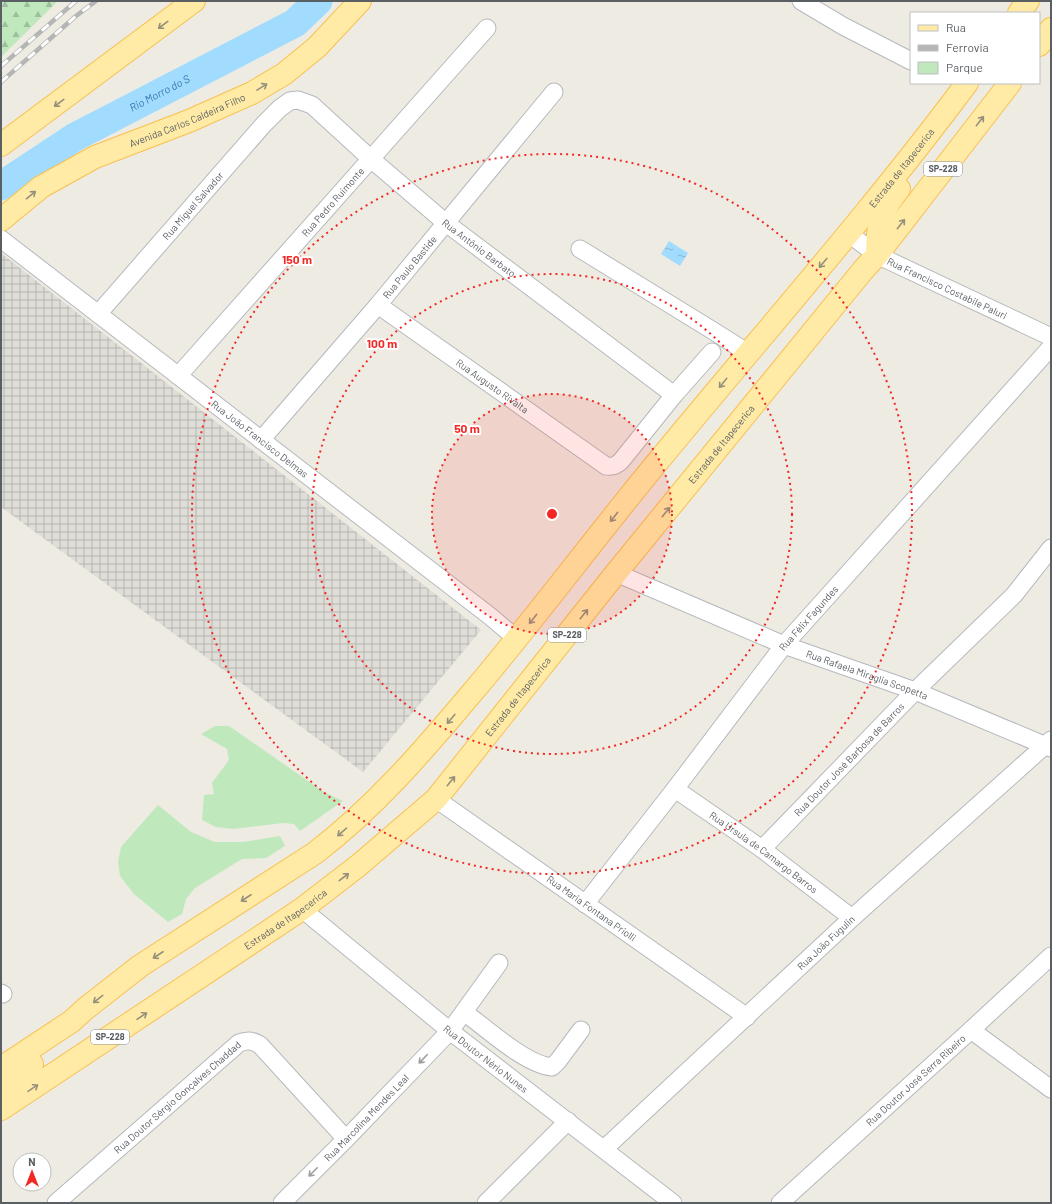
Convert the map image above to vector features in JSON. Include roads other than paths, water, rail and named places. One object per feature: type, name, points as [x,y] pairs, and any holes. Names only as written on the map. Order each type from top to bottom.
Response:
[{"type":"main road","points":[[1,145],[194,1]]},
{"type":"main road","name":"Avenida Carlos Caldeira Filho","points":[[1,220],[41,187],[95,157],[189,121],[252,94],[284,74],[317,47],[360,1]]},
{"type":"main road","points":[[1020,12],[1028,1]]},
{"type":"main road","name":"Estrada de Itapecerica","points":[[1,1109],[302,909],[360,865],[436,799],[616,573],[877,255],[1009,84]]},
{"type":"main road","points":[[877,255],[877,235],[886,207],[893,196],[954,123],[965,85]]},
{"type":"main road","name":"Estrada de Itapecerica","points":[[1,1068],[72,1020],[140,966],[279,877],[336,837],[372,806],[431,742],[517,639],[633,492],[848,233],[965,85]]},
{"type":"main road","points":[[1,1087],[40,1058],[72,1020]]},
{"type":"street","points":[[801,1],[843,26],[910,60]]},
{"type":"street","name":"Rua Pedro Ruimonte","points":[[178,376],[487,28]]},
{"type":"street","name":"Rua Paulo Bastide","points":[[261,440],[378,305],[554,92]]},
{"type":"street","name":"Rua Antônio Barbato","points":[[290,101],[298,100],[312,105],[371,159],[446,223],[674,395]]},
{"type":"street","name":"Rua Miguel Salvador","points":[[98,314],[264,124],[280,108],[290,101]]},
{"type":"street","name":"Rua Francisco Costabile Paluri","points":[[848,233],[877,255],[1051,337]]},
{"type":"street","name":"Rua João Francisco Delmas","points":[[1,239],[491,617],[517,639]]},
{"type":"street","points":[[580,249],[748,353]]},
{"type":"street","name":"Rua Augusto Rivalta","points":[[378,305],[606,466],[611,467],[621,462],[674,395]]},
{"type":"street","name":"Rua Félix Fagundes","points":[[585,904],[675,789],[784,645],[1051,347]]},
{"type":"street","points":[[674,395],[712,352]]},
{"type":"street","name":"Rua Doutor José Barbosa de Barros","points":[[762,849],[915,691],[1014,595],[1051,548]]},
{"type":"street","name":"Rua Rafaela Miraglia Scopetta","points":[[616,573],[784,645],[915,691],[1049,744]]},
{"type":"street","name":"Rua João Fugulin","points":[[604,1149],[852,918],[1049,744]]},
{"type":"street","name":"Rua Úrsula de Camargo Barros","points":[[675,789],[762,849],[852,918]]},
{"type":"street","name":"Rua Maria Fontana Priolli","points":[[436,799],[747,1016]]},
{"type":"street","name":"Rua Doutor Nério Nunes","points":[[302,909],[450,1031],[674,1203]]},
{"type":"street","name":"Rua Doutor José Serra Ribeiro","points":[[780,1203],[1051,956]]},
{"type":"street","name":"Rua Marcolina Mendes Leal","points":[[282,1203],[450,1031],[499,963]]},
{"type":"street","points":[[464,1012],[521,1055],[544,1066],[552,1067],[558,1062],[581,1030]]},
{"type":"street","points":[[971,1030],[1051,1089]]},
{"type":"street","name":"Rua Doutor Sérgio Gonçalves Chaddad","points":[[56,1203],[239,1043],[246,1040],[254,1041],[260,1045],[346,1139]]},
{"type":"street","points":[[486,1203],[568,1121]]},
{"type":"water","points":[[669,241],[688,253],[680,266],[661,254]]},
{"type":"waterway","name":"Rio Morro do S","points":[[1,186],[75,137],[295,23],[318,1]]},
{"type":"railway","points":[[1,66],[76,1]]},
{"type":"railway","points":[[1,82],[76,16],[96,1]]}]
